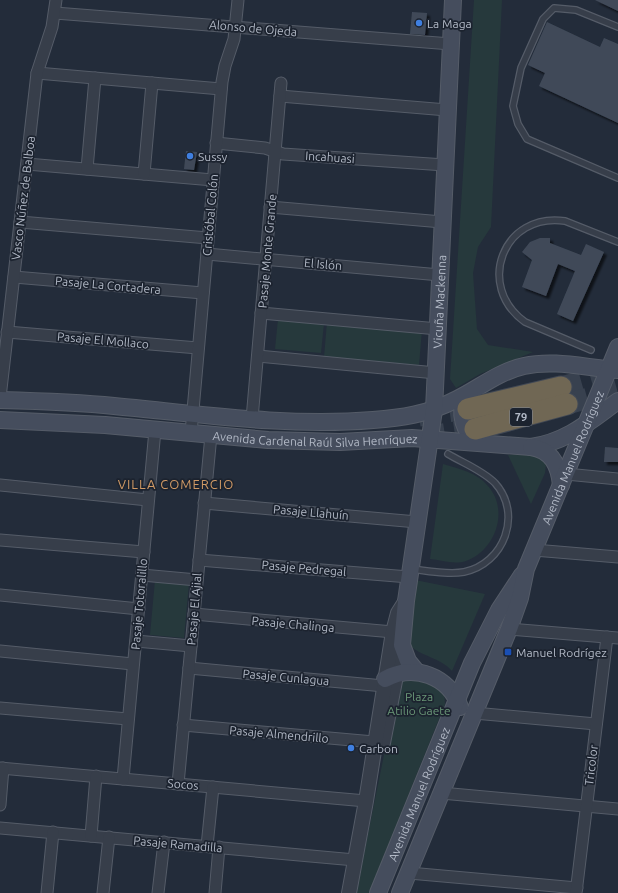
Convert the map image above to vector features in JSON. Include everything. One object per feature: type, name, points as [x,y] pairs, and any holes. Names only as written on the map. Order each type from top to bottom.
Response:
[{"type":"highway","name":"79","points":[[468,401],[564,395],[478,436]]},
{"type":"main road","name":"Vicuña Mackenna","points":[[397,638],[406,601],[434,410],[453,0]]},
{"type":"main road","name":"Avenida Manuel Rodríguez","points":[[378,893],[457,699],[499,610],[526,568],[586,426],[614,369],[618,347]]},
{"type":"main road","name":"Avenida Cardenal Raúl Silva Henríquez","points":[[0,399],[80,403],[252,419],[312,422],[360,421],[390,419],[468,401],[498,375],[534,364],[553,362],[614,369]]},
{"type":"main road","points":[[468,401],[463,408],[463,424],[468,433],[478,436]]},
{"type":"main road","name":"Avenida Cardenal Raúl Silva Henríquez","points":[[0,420],[72,423],[304,442],[429,439],[478,436],[502,446],[531,447],[558,441],[586,426],[618,401]]},
{"type":"main road","points":[[531,447],[543,450],[552,458],[563,480]]},
{"type":"main road","name":"Avenida Manuel Rodríguez","points":[[400,893],[509,629],[520,598],[526,568]]},
{"type":"main road","points":[[397,638],[408,661],[417,672]]},
{"type":"main road","points":[[389,680],[417,672],[429,675],[444,684],[457,699],[463,725],[462,743]]},
{"type":"street","name":"Vasco Núñez de Balboa","points":[[0,399],[37,73],[55,13],[56,0]]},
{"type":"street","name":"Cristóbal Colón","points":[[191,433],[221,89],[225,66],[234,39],[238,0]]},
{"type":"street","name":"Alonso de Ojeda","points":[[55,13],[451,44]]},
{"type":"street","points":[[37,73],[221,89]]},
{"type":"street","points":[[87,169],[95,78]]},
{"type":"street","points":[[144,174],[152,83]]},
{"type":"street","name":"Pasaje Monte Grande","points":[[252,419],[281,83]]},
{"type":"street","points":[[280,96],[447,110]]},
{"type":"street","name":"Incahuasi","points":[[216,143],[265,148],[283,154],[445,165]]},
{"type":"street","points":[[27,164],[213,180]]},
{"type":"street","points":[[270,207],[442,222]]},
{"type":"street","points":[[20,222],[208,238]]},
{"type":"street","name":"El Islón","points":[[207,254],[440,275]]},
{"type":"street","name":"Pasaje La Cortadera","points":[[14,277],[203,293]]},
{"type":"street","points":[[261,313],[438,329]]},
{"type":"street","name":"Pasaje El Mollaco","points":[[7,332],[198,348]]},
{"type":"street","points":[[258,356],[436,373]]},
{"type":"street","name":"Pasaje Totoralillo","points":[[123,779],[155,430]]},
{"type":"street","name":"Pasaje El Ajial","points":[[178,784],[211,435]]},
{"type":"street","points":[[563,480],[618,479]]},
{"type":"street","points":[[0,485],[148,500]]},
{"type":"street","name":"Pasaje Llahuín","points":[[204,503],[417,522]]},
{"type":"street","points":[[0,540],[144,552]]},
{"type":"street","points":[[534,550],[618,557]]},
{"type":"street","name":"Pasaje Pedregal","points":[[199,560],[410,573]]},
{"type":"street","points":[[142,575],[197,580]]},
{"type":"street","points":[[0,595],[139,609]]},
{"type":"street","name":"Pasaje Chalinga","points":[[194,614],[397,638]]},
{"type":"street","points":[[509,629],[618,638]]},
{"type":"street","name":"Tricolor","points":[[576,890],[606,637]]},
{"type":"street","name":"Vicuña Mackenna","points":[[349,893],[366,801],[374,742],[389,680],[397,638]]},
{"type":"street","points":[[136,641],[191,646]]},
{"type":"street","points":[[0,651],[133,664]]},
{"type":"street","name":"Pasaje Cunlagua","points":[[188,668],[389,680]]},
{"type":"street","name":"Vicuña Mackenna","points":[[366,801],[384,739],[389,680]]},
{"type":"street","points":[[0,708],[128,719]]},
{"type":"street","points":[[474,713],[596,724]]},
{"type":"street","name":"Pasaje Almendrillo","points":[[183,725],[374,742]]},
{"type":"street","points":[[0,805],[2,768]]},
{"type":"street","name":"Socos","points":[[2,768],[366,801]]},
{"type":"street","points":[[91,836],[96,776]]},
{"type":"street","points":[[207,846],[213,787]]},
{"type":"street","points":[[441,794],[618,809]]},
{"type":"street","name":"Pasaje Ramadilla","points":[[0,828],[355,860]]},
{"type":"street","points":[[47,893],[53,832]]},
{"type":"street","points":[[104,893],[109,837]]},
{"type":"street","points":[[158,893],[164,842]]},
{"type":"street","points":[[215,893],[219,847]]},
{"type":"street","points":[[409,873],[576,890]]},
{"type":"lane","points":[[618,27],[576,10],[554,8],[543,19],[521,68],[513,106],[518,124],[527,139],[618,178]]},
{"type":"lane","points":[[591,350],[525,322],[511,310],[502,294],[499,275],[502,256],[511,241],[523,229],[539,222],[557,220],[565,221],[618,242]]},
{"type":"lane","points":[[410,573],[453,573],[472,570],[496,554],[505,537],[507,528],[507,509],[501,492],[488,477],[448,454]]},
{"type":"green space","points":[[474,0],[502,0],[491,227],[478,247],[473,273],[477,329],[488,345],[533,352],[480,374],[456,388],[450,379]]},
{"type":"green space","points":[[278,319],[324,323],[321,353],[275,349]]},
{"type":"green space","points":[[327,322],[422,330],[419,365],[324,357]]},
{"type":"green space","points":[[531,453],[540,456],[546,464],[545,473],[531,504],[508,455]]},
{"type":"green space","points":[[443,464],[478,477],[487,485],[494,495],[498,505],[496,528],[492,538],[485,548],[476,556],[466,561],[452,562],[430,559]]},
{"type":"green space","points":[[155,580],[189,583],[184,638],[150,635]]},
{"type":"green space","points":[[415,580],[485,594],[452,671],[447,666],[419,652],[408,644]]},
{"type":"green space","name":"Plaza Atilio Gaete","points":[[418,678],[444,691],[445,704],[369,893],[356,893],[399,681]]},
{"type":"building","points":[[595,0],[618,0],[618,11]]},
{"type":"building","points":[[412,12],[427,13],[425,35],[410,34]]},
{"type":"building","points":[[547,22],[600,47],[604,38],[618,44],[618,123],[539,86],[545,73],[528,65]]},
{"type":"building","points":[[186,151],[197,152],[194,170],[184,169]]},
{"type":"building","points":[[540,238],[550,238],[550,243],[581,255],[586,244],[604,252],[573,321],[557,314],[575,271],[558,264],[546,296],[522,287],[532,260],[522,252],[530,242]]},
{"type":"building","points":[[605,447],[618,448],[618,462],[604,462]]},
{"type":"tunnel","points":[[561,387],[618,371]]},
{"type":"tunnel","points":[[567,404],[618,390]]},
{"type":"tunnel","points":[[419,416],[468,409]]},
{"type":"tunnel","points":[[424,437],[475,429]]},
{"type":"place","name":"La Maga","points":[[419,23]]},
{"type":"place","name":"Sussy","points":[[190,156]]},
{"type":"place","name":"Manuel Rodrígez","points":[[508,652]]},
{"type":"place","name":"Carbon","points":[[351,748]]},
{"type":"district","name":"VILLA COMERCIO","points":[[176,484]]}]
